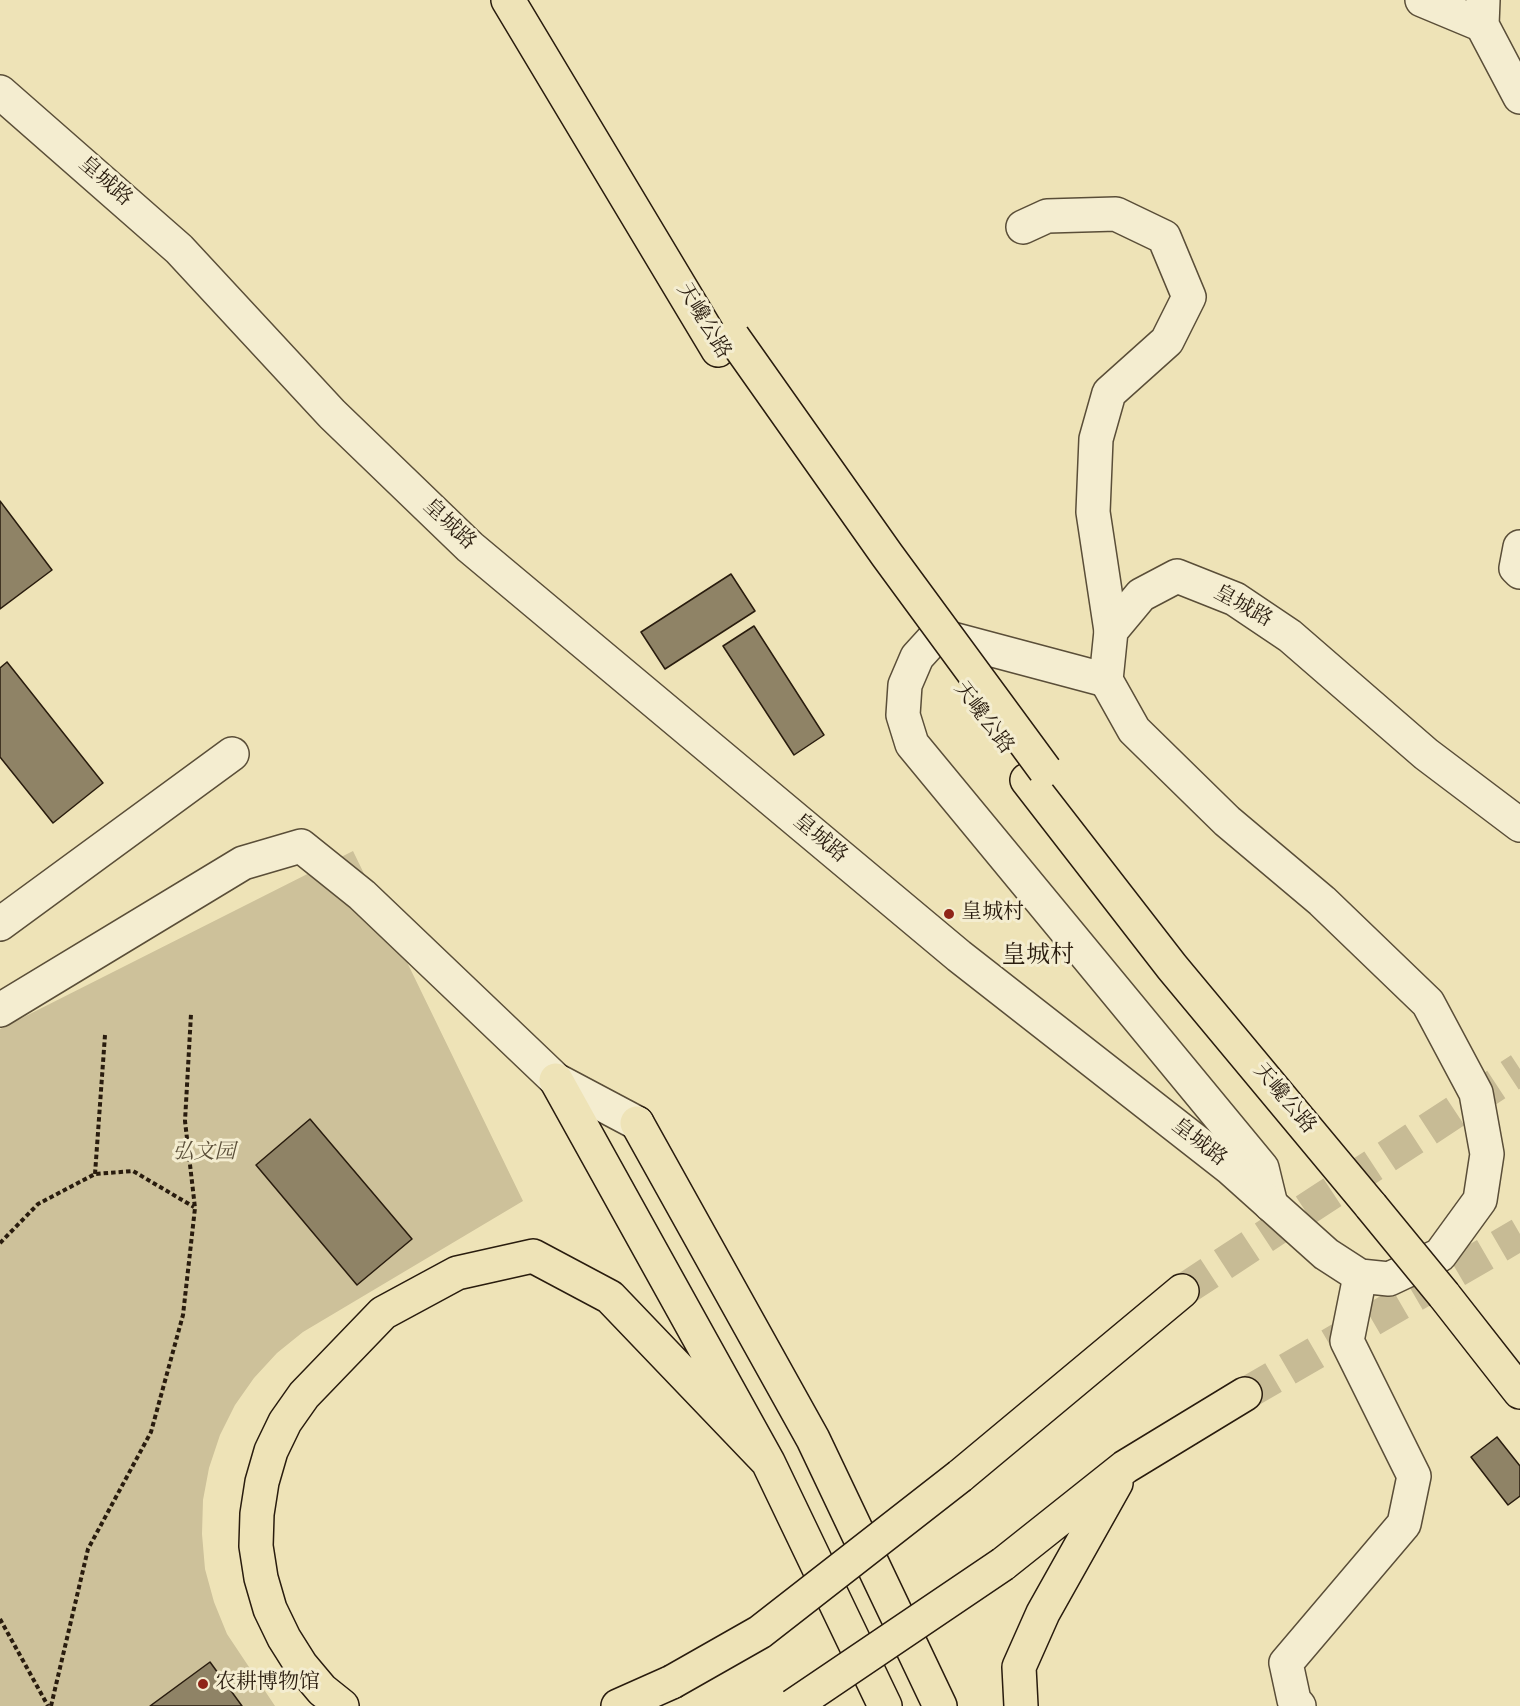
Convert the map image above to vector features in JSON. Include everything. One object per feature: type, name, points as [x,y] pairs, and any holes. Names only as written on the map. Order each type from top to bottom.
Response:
[{"type":"main road","name":"天巉公路","points":[[508,0],[870,569],[1036,775],[1187,955],[1450,1289],[1520,1392]]},
{"type":"main road","name":"天巉公路","points":[[533,0],[725,344]]},
{"type":"main road","points":[[556,1080],[768,1462],[885,1706]]},
{"type":"main road","points":[[637,1123],[813,1439],[940,1706]]},
{"type":"main road","points":[[342,1706],[322,1690],[301,1665],[270,1609],[261,1578],[256,1546],[256,1514],[271,1451],[285,1422],[304,1395],[383,1313],[457,1273],[532,1256],[610,1297],[768,1462]]},
{"type":"main road","name":"天巉公路","points":[[1450,1289],[1520,1361]]},
{"type":"main road","points":[[618,1706],[672,1682],[760,1632],[960,1476],[1182,1291]]},
{"type":"main road","points":[[793,1706],[1004,1564],[1125,1467],[1245,1394]]},
{"type":"main road","points":[[768,1462],[813,1439]]},
{"type":"main road","points":[[1021,1706],[1019,1667],[1043,1613],[1125,1467]]},
{"type":"street","points":[[1422,0],[1483,13],[1520,97]]},
{"type":"street","name":"皇城路","points":[[0,92],[179,249],[332,414],[470,547],[959,956],[1230,1168],[1326,1254],[1360,1276],[1389,1280],[1440,1255],[1480,1200],[1487,1154],[1476,1093],[1428,1003],[1322,901],[1227,821],[1134,729],[1106,680]]},
{"type":"street","points":[[1023,226],[1047,216],[1116,214],[1164,237],[1188,297],[1167,341],[1108,393],[1096,439],[1094,512],[1111,631],[1106,680],[937,634],[916,657],[905,685],[903,715],[912,744],[1262,1168],[1271,1205]]},
{"type":"street","points":[[1520,548],[1516,568],[1520,572]]},
{"type":"street","name":"皇城路","points":[[1111,631],[1141,596],[1177,576],[1235,599],[1290,636],[1426,754],[1520,825]]},
{"type":"street","points":[[0,924],[232,754]]},
{"type":"street","points":[[0,1010],[243,863],[301,846],[362,895],[556,1080],[637,1123]]},
{"type":"street","points":[[1299,1706],[1294,1700],[1286,1662],[1404,1524],[1414,1476],[1347,1341],[1360,1276]]},
{"type":"path","points":[[50,1706],[88,1549],[151,1432],[183,1315],[195,1208],[185,1121],[191,1014]]},
{"type":"path","points":[[95,1174],[105,1035]]},
{"type":"path","points":[[0,1243],[38,1204],[95,1174],[133,1171],[195,1208]]},
{"type":"path","points":[[0,1619],[50,1706]]},
{"type":"green space","name":"弘文园","points":[[353,851],[523,1201],[303,1332],[277,1353],[254,1378],[235,1405],[220,1435],[209,1468],[203,1500],[202,1534],[205,1569],[214,1602],[227,1634],[275,1706],[0,1706],[0,1029]]},
{"type":"building","points":[[0,501],[52,570],[0,609]]},
{"type":"building","points":[[731,574],[755,611],[665,669],[641,632]]},
{"type":"building","points":[[754,626],[824,735],[794,755],[723,646]]},
{"type":"building","points":[[7,662],[103,783],[53,823],[0,757],[0,668]]},
{"type":"building","points":[[310,1119],[412,1239],[357,1285],[256,1165]]},
{"type":"building","points":[[1497,1437],[1520,1466],[1520,1496],[1508,1505],[1471,1457]]},
{"type":"building","name":"农耕博物馆","points":[[210,1662],[242,1706],[150,1706]]},
{"type":"tunnel","points":[[1182,1291],[1520,1069]]},
{"type":"tunnel","points":[[1245,1394],[1520,1234]]},
{"type":"place","name":"皇城村","points":[[949,914]]},
{"type":"place","name":"农耕博物馆","points":[[203,1684]]},
{"type":"district","name":"皇城村","points":[[1038,958]]}]
